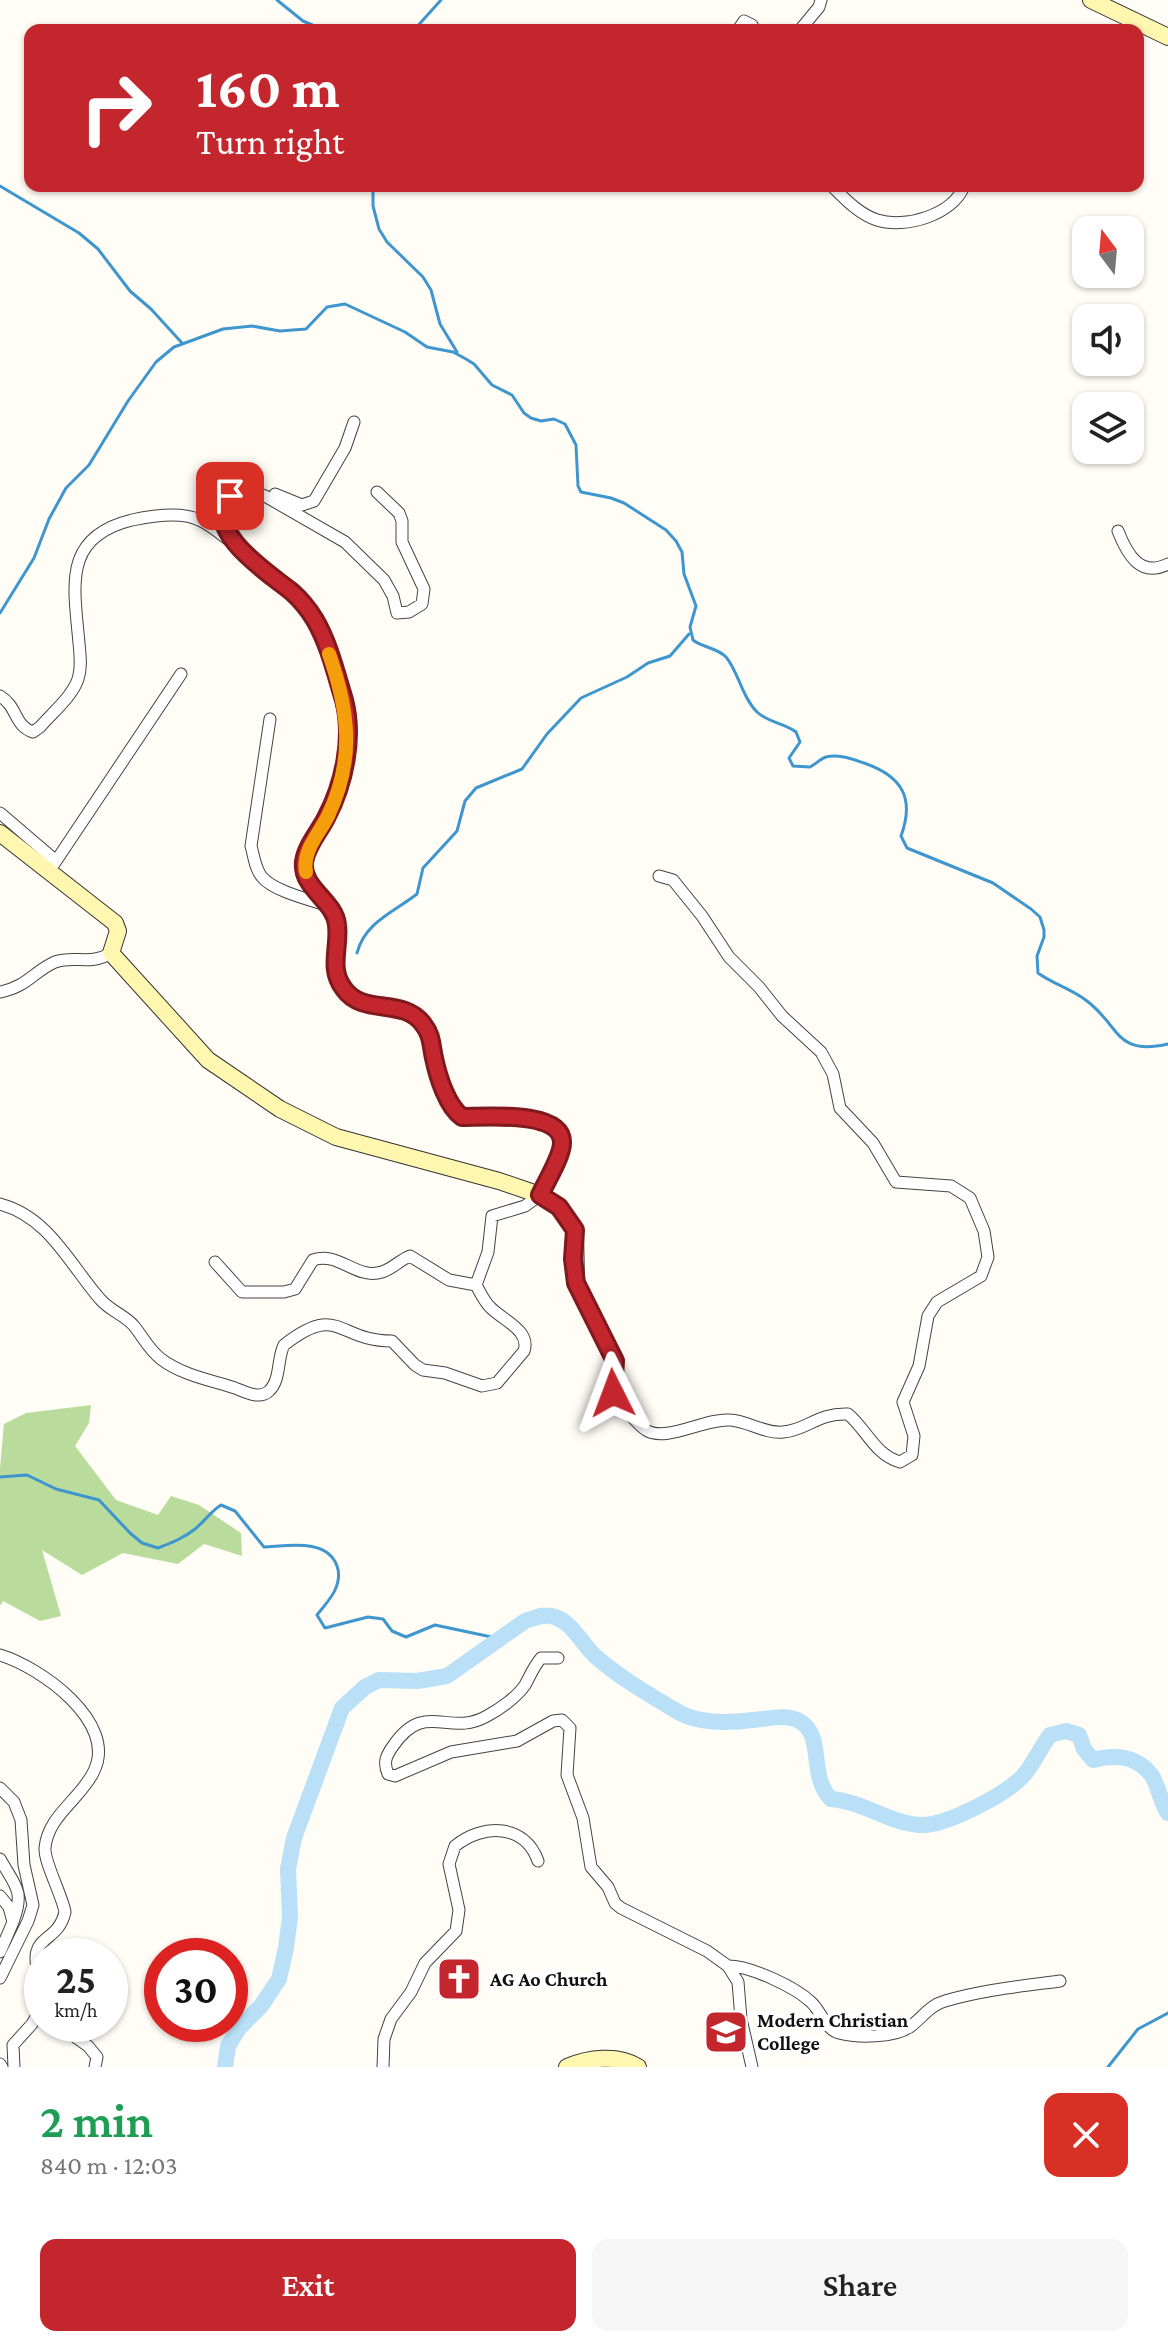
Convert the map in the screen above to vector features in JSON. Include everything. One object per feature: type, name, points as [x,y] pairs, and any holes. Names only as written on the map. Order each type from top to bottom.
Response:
[{"type":"street","points":[[805,24],[821,0]]},
{"type":"street","points":[[1091,0],[1141,24]]},
{"type":"street","points":[[1144,25],[1168,37]]},
{"type":"street","points":[[839,192],[867,216],[880,221],[898,222],[916,221],[934,214],[960,192]]},
{"type":"street","points":[[235,545],[224,522],[223,507],[230,496],[258,489],[302,505],[314,501],[345,448],[354,422]]},
{"type":"street","points":[[243,492],[253,491],[265,496],[315,527],[337,536],[384,580],[391,591],[397,613],[409,612],[422,604],[424,589],[402,542],[399,513],[377,492]]},
{"type":"street","points":[[0,696],[11,703],[23,727],[33,732],[74,688],[81,662],[73,579],[84,548],[98,533],[123,522],[145,517],[197,518],[293,593],[314,619],[345,705],[348,736],[339,785],[328,815],[304,862],[307,877],[337,920],[334,965],[340,983],[354,1001],[408,1011],[422,1022],[430,1034],[434,1058],[456,1112],[462,1117],[537,1119],[557,1128],[562,1136],[562,1147],[540,1195],[525,1206],[492,1216],[488,1252],[476,1285]]},
{"type":"street","points":[[1118,531],[1136,564],[1154,569],[1168,564]]},
{"type":"street","points":[[52,867],[181,674]]},
{"type":"street","points":[[270,719],[251,846],[255,865],[262,877],[273,885],[329,907]]},
{"type":"street","points":[[0,813],[52,867],[115,923],[118,931],[111,953],[98,961],[56,962],[21,986],[0,992]]},
{"type":"street","points":[[0,833],[52,867]]},
{"type":"street","points":[[111,953],[208,1060],[280,1109],[336,1137],[499,1181],[540,1195],[559,1207],[575,1230],[573,1259],[576,1283],[615,1361],[613,1393],[648,1431],[660,1435],[704,1422],[732,1420],[780,1433],[825,1415],[848,1414],[889,1459],[900,1462],[912,1455],[915,1446],[903,1402],[919,1366],[928,1316],[937,1302],[981,1276],[988,1257],[984,1231],[970,1198],[951,1186],[896,1182],[873,1143],[840,1108],[833,1074],[821,1052],[782,1016],[729,957],[673,880],[659,876]]},
{"type":"street","points":[[0,1204],[23,1213],[53,1238],[101,1300],[131,1322],[159,1358],[189,1374],[256,1395],[268,1392],[275,1383],[284,1345],[311,1327],[323,1323],[331,1323],[367,1339],[392,1341],[423,1370],[460,1377],[482,1386],[497,1383],[519,1359],[526,1341],[518,1330],[488,1305],[476,1285],[449,1280],[410,1256],[386,1270],[371,1274],[361,1273],[325,1257],[313,1260],[295,1289],[247,1294],[237,1288],[215,1262]]},
{"type":"street","points":[[0,1655],[19,1661],[48,1679],[89,1720],[99,1743],[93,1774],[60,1814],[47,1838],[45,1855],[65,1912],[60,1924],[47,1938]]},
{"type":"street","points":[[558,1658],[541,1658],[522,1689],[478,1721],[458,1725],[439,1720],[410,1726],[385,1760],[388,1774],[395,1776],[408,1772],[451,1752],[517,1741],[553,1721],[562,1720],[570,1728],[567,1775],[583,1818],[591,1867],[608,1887],[615,1903],[707,1951],[728,1966],[738,1982],[741,2019],[752,2067]]},
{"type":"street","points":[[0,1788],[14,1802],[21,1820],[24,1865],[33,1905],[0,1978]]},
{"type":"street","points":[[383,2067],[384,2039],[391,2019],[411,1992],[425,1963],[456,1931],[459,1910],[449,1864],[455,1846],[480,1833],[512,1832],[530,1843],[538,1861]]},
{"type":"street","points":[[0,1859],[19,1889],[20,1905],[0,1952]]},
{"type":"street","points":[[0,1896],[9,1907],[13,1922]]},
{"type":"street","points":[[728,1966],[758,1972],[804,1996],[832,2030],[844,2034],[881,2035],[896,2032],[912,2026],[941,2002],[1011,1987],[1060,1981]]},
{"type":"street","points":[[14,2067],[13,2045],[24,2033]]},
{"type":"street","points":[[82,2042],[97,2057],[95,2067]]},
{"type":"street","points":[[567,2067],[621,2058],[638,2067]]},
{"type":"green space","points":[[91,1405],[89,1423],[75,1446],[116,1500],[158,1515],[171,1496],[199,1505],[241,1533],[242,1556],[204,1544],[178,1564],[123,1553],[82,1575],[42,1550],[61,1616],[40,1621],[3,1601],[0,1606],[0,1468],[4,1424],[26,1413]]},
{"type":"waterway","points":[[277,0],[310,24]]},
{"type":"waterway","points":[[419,24],[441,0]]},
{"type":"waterway","points":[[0,186],[79,233],[98,249],[130,291],[182,343]]},
{"type":"waterway","points":[[373,192],[379,229],[387,242],[423,277],[431,290],[440,324],[457,352]]},
{"type":"waterway","points":[[0,613],[34,558],[49,519],[66,488],[89,465],[156,362],[174,347],[223,329],[252,326],[280,331],[306,329],[327,307],[345,304],[405,332],[427,347],[453,352],[466,359],[492,385],[512,395],[531,418],[541,421],[554,419],[565,424],[576,445],[581,492],[624,503],[666,530],[676,541],[682,552],[684,574],[696,606],[690,627],[693,640],[726,657],[757,712],[796,732],[800,742],[789,758],[793,766],[810,767],[831,756],[864,763],[888,775],[902,790],[905,800],[905,822],[901,836],[907,848],[993,883],[1031,909],[1040,917],[1044,930],[1037,956],[1038,973],[1087,1001],[1128,1043],[1151,1047],[1168,1044]]},
{"type":"waterway","points":[[357,953],[373,925],[417,894],[423,868],[457,831],[465,801],[476,788],[522,769],[547,734],[581,698],[627,677],[648,663],[670,656],[689,634]]},
{"type":"waterway","points":[[0,1477],[27,1475],[56,1489],[99,1500],[142,1543],[158,1548],[191,1532],[221,1505],[235,1511],[264,1547],[295,1545],[325,1551],[332,1557],[339,1575],[333,1593],[317,1615],[325,1628],[368,1617],[383,1619],[392,1631],[406,1637],[435,1625],[501,1639]]},
{"type":"waterway","points":[[225,2067],[228,2046],[239,2028],[261,2006],[279,1979],[290,1917],[288,1869],[294,1838],[342,1708],[365,1687],[379,1680],[417,1681],[447,1676],[525,1621],[536,1617],[561,1620],[613,1670],[683,1715],[734,1722],[784,1717],[796,1719],[813,1738],[820,1780],[831,1799],[897,1820],[930,1824],[974,1808],[1003,1792],[1023,1776],[1050,1735],[1066,1731],[1079,1735],[1084,1749],[1093,1760],[1126,1758],[1140,1764],[1152,1776],[1168,1813]]},
{"type":"waterway","points":[[1108,2067],[1138,2029],[1168,2013]]},
{"type":"slow traffic","points":[[306,872],[306,854],[328,815],[339,785],[348,736],[345,705],[329,654]]},
{"type":"place","name":"AG Ao Church","points":[[459,1979]]},
{"type":"place","name":"Modern Christian College","points":[[726,2032]]},
{"type":"route","points":[[230,496],[223,507],[224,522],[235,545],[293,593],[314,619],[335,670],[345,705],[348,736],[339,785],[328,815],[304,862],[307,877],[337,920],[335,973],[354,1001],[408,1011],[422,1022],[430,1034],[434,1058],[451,1105],[462,1117],[537,1119],[557,1128],[562,1136],[562,1147],[540,1195],[559,1207],[575,1230],[573,1259],[576,1283],[615,1361],[613,1393]]}]
